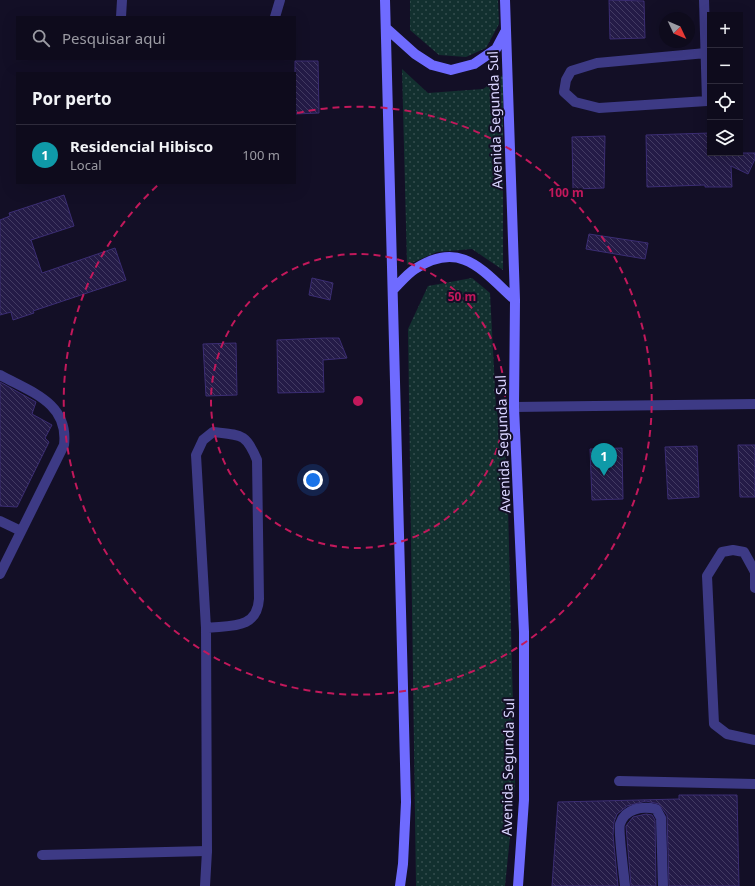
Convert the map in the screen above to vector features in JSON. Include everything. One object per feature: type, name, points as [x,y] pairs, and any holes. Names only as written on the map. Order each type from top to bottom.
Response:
[{"type":"main road","points":[[385,0],[406,802],[403,864],[400,886]]},
{"type":"main road","name":"Avenida Segunda Sul","points":[[505,0],[515,300],[514,406],[524,632],[524,800],[518,886]]},
{"type":"main road","points":[[386,28],[415,54],[432,65],[451,70],[474,64],[496,49],[506,30]]},
{"type":"main road","points":[[393,290],[414,269],[433,259],[454,256],[472,262],[515,300]]},
{"type":"street","points":[[121,16],[122,0]]},
{"type":"street","points":[[275,16],[280,0]]},
{"type":"street","points":[[704,0],[706,53],[707,101],[599,108],[575,102],[564,92],[566,80],[571,71],[597,63],[706,53]]},
{"type":"street","points":[[0,375],[40,396],[55,408],[63,421],[65,432],[64,445],[0,574]]},
{"type":"street","points":[[514,406],[755,404]]},
{"type":"street","points":[[204,886],[207,851],[206,628],[196,455],[203,440],[213,432],[237,435],[250,443],[257,460],[259,598],[255,616],[247,623],[206,628]]},
{"type":"street","points":[[0,521],[22,531]]},
{"type":"street","points":[[755,588],[755,572],[744,552],[733,550],[722,552],[707,576],[714,724],[727,734],[755,740]]},
{"type":"street","points":[[619,781],[755,784]]},
{"type":"street","points":[[625,886],[619,824],[626,814],[636,808],[647,807],[656,809],[661,818],[663,886]]},
{"type":"street","points":[[42,856],[207,851]]},
{"type":"green space","points":[[410,0],[498,0],[499,24],[486,48],[466,57],[439,55],[410,30]]},
{"type":"green space","points":[[402,69],[428,93],[483,89],[503,75],[503,270],[472,249],[437,252],[407,265]]},
{"type":"green space","points":[[472,278],[490,293],[496,407],[507,466],[515,787],[505,886],[416,886],[408,329],[428,286]]},
{"type":"building","points":[[609,0],[644,1],[645,38],[610,39]]},
{"type":"building","points":[[295,61],[318,61],[319,113],[296,114]]},
{"type":"building","points":[[707,133],[707,156],[743,156],[743,153],[755,153],[755,159],[748,174],[731,166],[732,187],[705,187],[705,185],[647,187],[646,135]]},
{"type":"building","points":[[605,136],[604,188],[573,189],[572,137]]},
{"type":"building","points":[[64,195],[74,226],[31,240],[42,273],[115,248],[126,280],[33,311],[34,313],[13,320],[11,312],[0,315],[0,220],[10,216],[9,213]]},
{"type":"building","points":[[589,234],[648,243],[645,259],[586,249]]},
{"type":"building","points":[[312,278],[333,283],[330,300],[309,295]]},
{"type":"building","points":[[339,338],[347,358],[323,360],[324,392],[278,393],[277,340]]},
{"type":"building","points":[[236,343],[237,395],[206,396],[203,344]]},
{"type":"building","points":[[0,382],[36,402],[32,414],[52,425],[45,438],[49,442],[17,507],[0,506]]},
{"type":"building","points":[[738,445],[755,445],[755,497],[740,497]]},
{"type":"building","points":[[697,446],[699,497],[668,499],[665,447]]},
{"type":"building","points":[[622,448],[623,499],[592,500],[590,449]]},
{"type":"building","points":[[679,795],[737,795],[739,886],[669,886],[667,815],[659,804],[646,801],[627,806],[617,814],[614,822],[613,835],[618,886],[552,886],[558,802],[679,799]]},
{"type":"building","points":[[646,814],[652,815],[655,820],[656,886],[631,886],[626,826],[633,817]]},
{"type":"place","name":"Residencial Hibisco","points":[[604,476]]}]
